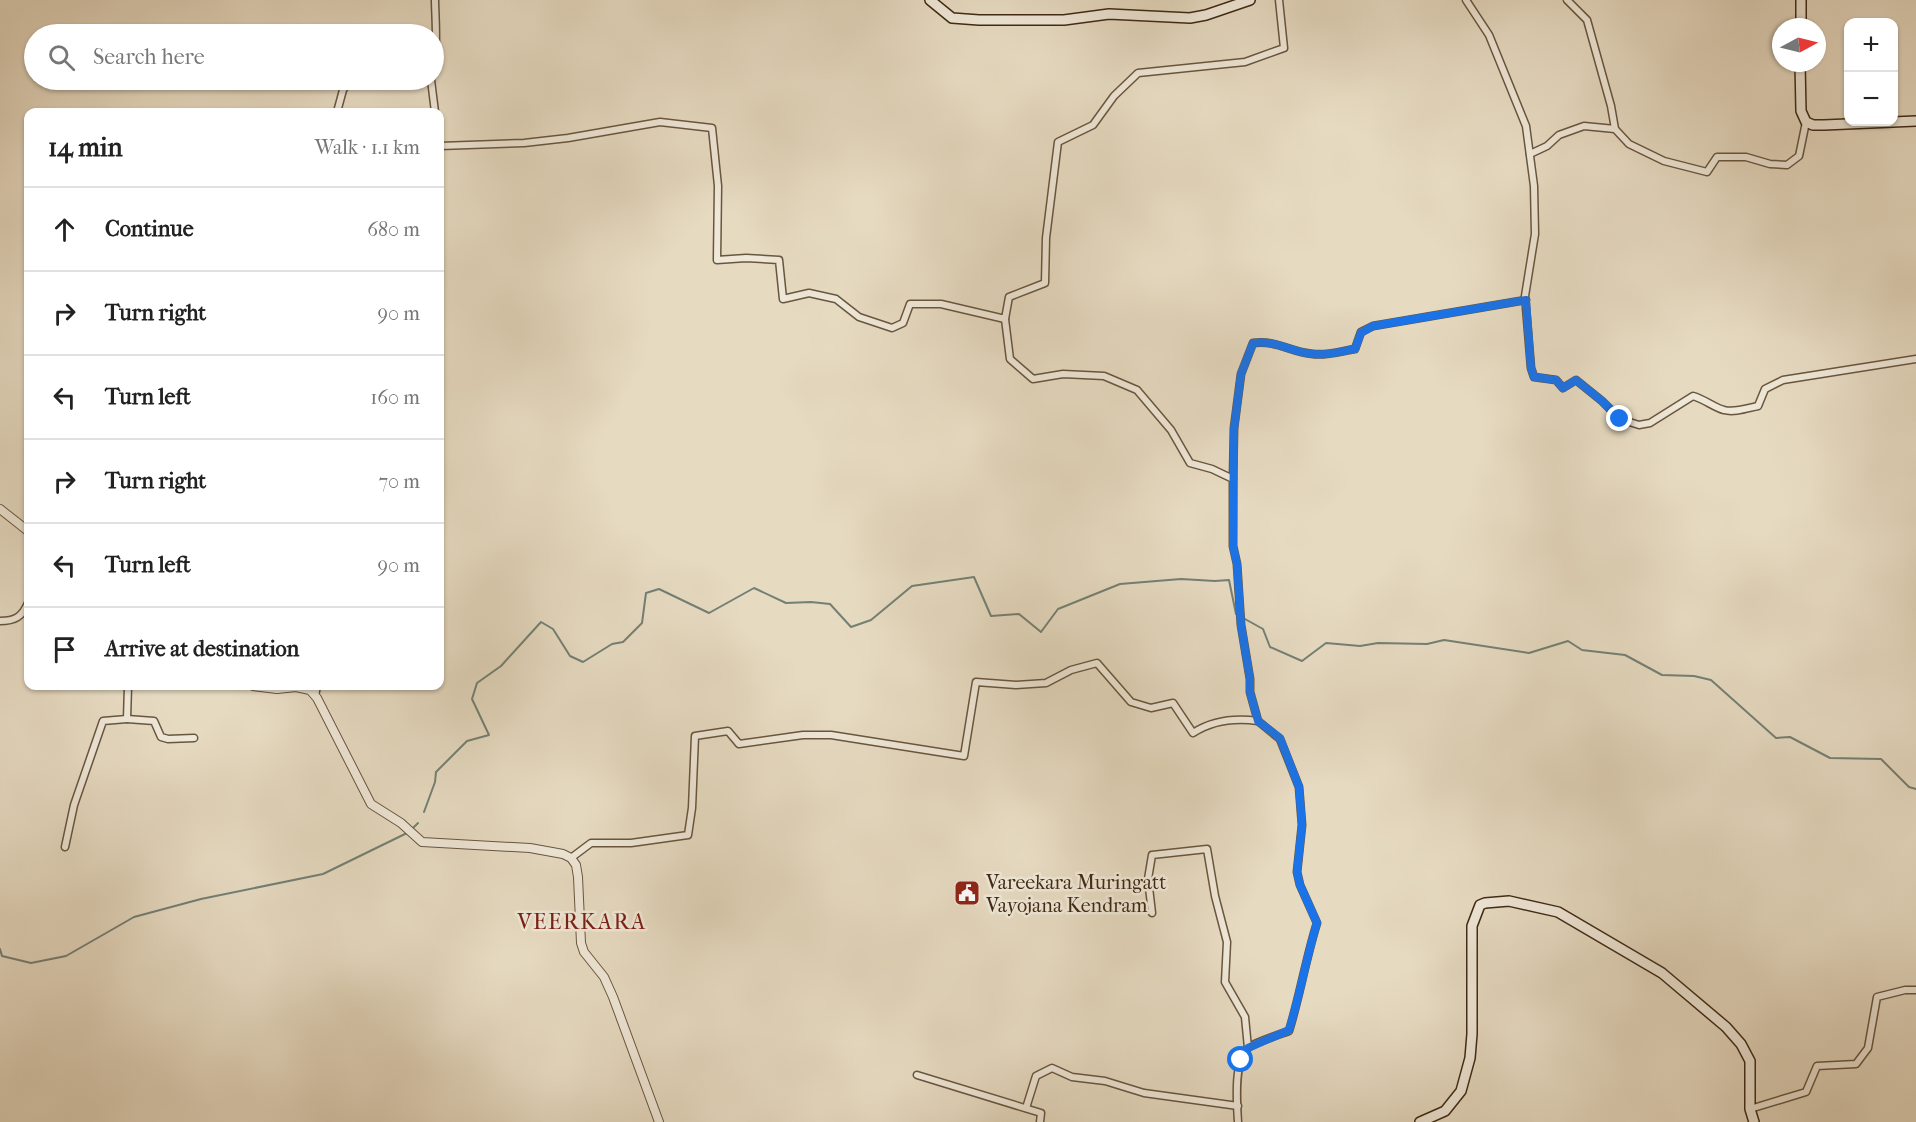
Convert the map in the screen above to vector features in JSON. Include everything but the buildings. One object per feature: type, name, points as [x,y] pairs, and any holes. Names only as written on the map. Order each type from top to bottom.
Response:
[{"type":"main road","points":[[930,0],[952,18],[1064,20],[1109,14],[1190,18],[1250,0]]},
{"type":"main road","points":[[1801,0],[1801,18]]},
{"type":"main road","points":[[1800,72],[1801,111],[1806,122],[1813,125],[1916,121]]},
{"type":"main road","points":[[1420,1122],[1445,1111],[1461,1091],[1470,1058],[1472,1034],[1472,926],[1480,905],[1509,901],[1558,912],[1662,973],[1726,1027],[1741,1044],[1750,1061],[1750,1109],[1754,1122]]},
{"type":"street","points":[[435,0],[435,24]]},
{"type":"street","points":[[1233,479],[1212,469],[1190,463],[1171,430],[1137,390],[1104,376],[1063,374],[1033,379],[1010,358],[1005,319],[1009,297],[1045,283],[1046,238],[1058,142],[1093,125],[1114,96],[1138,73],[1245,62],[1284,48],[1280,0]]},
{"type":"street","points":[[1466,0],[1489,35],[1526,126],[1534,186],[1535,234],[1526,300],[1531,368],[1534,377],[1556,380],[1563,388],[1576,380],[1620,419],[1639,425],[1650,423],[1693,396],[1724,410],[1747,408],[1758,406],[1766,389],[1783,380],[1916,359]]},
{"type":"street","points":[[1567,0],[1587,20],[1595,56],[1611,106],[1615,129],[1629,144],[1664,161],[1707,171],[1717,157],[1746,157],[1770,164],[1787,165],[1799,156],[1806,122]]},
{"type":"street","points":[[338,108],[343,90]]},
{"type":"street","points":[[432,90],[434,108]]},
{"type":"street","points":[[444,146],[524,143],[660,122],[712,128],[718,186],[717,260],[746,258],[779,260],[783,299],[809,293],[836,299],[859,317],[892,328],[903,323],[910,304],[941,304],[1005,319]]},
{"type":"street","points":[[1530,154],[1547,146],[1559,135],[1584,126],[1615,129]]},
{"type":"street","points":[[1258,721],[1250,692],[1241,622],[1237,564],[1233,546],[1234,429],[1241,374],[1253,343],[1269,341],[1315,355],[1355,349],[1361,333],[1373,326],[1526,300]]},
{"type":"street","points":[[0,509],[24,528]]},
{"type":"street","points":[[0,621],[14,620],[24,610]]},
{"type":"street","points":[[571,858],[591,843],[631,843],[688,835],[692,808],[695,736],[728,731],[739,744],[803,735],[831,735],[964,756],[976,682],[1016,685],[1046,684],[1071,670],[1097,663],[1131,702],[1152,708],[1173,703],[1193,733],[1205,725],[1240,719],[1258,721],[1280,738],[1299,787],[1302,825],[1297,872],[1300,885],[1317,923],[1310,945],[1301,993],[1289,1030],[1248,1048]]},
{"type":"street","points":[[127,719],[128,690]]},
{"type":"street","points":[[309,690],[315,696],[371,804],[401,823],[422,842],[530,848],[571,858],[576,865],[578,877],[581,943],[584,952],[604,977],[613,997],[659,1122]]},
{"type":"street","points":[[315,696],[316,690]]},
{"type":"street","points":[[65,847],[74,806],[102,722],[127,719],[154,721],[161,737],[194,738]]},
{"type":"street","points":[[1152,913],[1148,879],[1152,855],[1207,849],[1215,896],[1227,942],[1225,982],[1245,1017],[1248,1048],[1241,1060],[1237,1083],[1238,1122]]},
{"type":"street","points":[[1750,1109],[1806,1092],[1817,1066],[1856,1064],[1868,1048],[1876,997],[1905,990],[1916,990]]},
{"type":"street","points":[[1026,1108],[1036,1076],[1052,1068],[1072,1077],[1105,1081],[1144,1093],[1238,1106]]},
{"type":"street","points":[[917,1076],[1041,1113],[1040,1122]]},
{"type":"waterway","points":[[424,812],[435,782],[436,772],[467,741],[489,735],[472,699],[477,683],[501,666],[541,622],[553,629],[570,656],[583,662],[612,644],[623,642],[642,623],[646,593],[659,589],[709,613],[754,588],[786,603],[830,604],[851,627],[871,620],[912,586],[974,577],[991,616],[1019,614],[1041,632],[1058,609],[1120,584],[1181,579],[1229,580],[1236,614],[1263,629],[1270,647],[1302,661],[1326,643],[1360,646],[1378,643],[1427,644],[1444,640],[1529,653],[1568,641],[1582,650],[1625,655],[1662,675],[1694,676],[1711,680],[1776,738],[1790,737],[1830,758],[1881,759],[1909,787],[1916,789]]},
{"type":"waterway","points":[[412,829],[418,823]]},
{"type":"waterway","points":[[0,949],[2,956],[31,963],[66,956],[134,917],[201,899],[323,874],[407,833]]},
{"type":"place","name":"Vareekara Muringatt Vayojana Kendram","points":[[967,893]]},
{"type":"district","name":"VEERKARA","points":[[582,922]]},
{"type":"route","points":[[1241,1060],[1248,1048],[1289,1030],[1301,993],[1310,945],[1317,923],[1300,885],[1297,872],[1302,825],[1299,787],[1280,738],[1258,721],[1250,692],[1241,625],[1237,564],[1233,546],[1234,429],[1241,374],[1253,343],[1269,341],[1315,355],[1355,349],[1361,333],[1373,326],[1526,300],[1531,368],[1534,377],[1556,380],[1563,388],[1576,380],[1620,419]]}]
